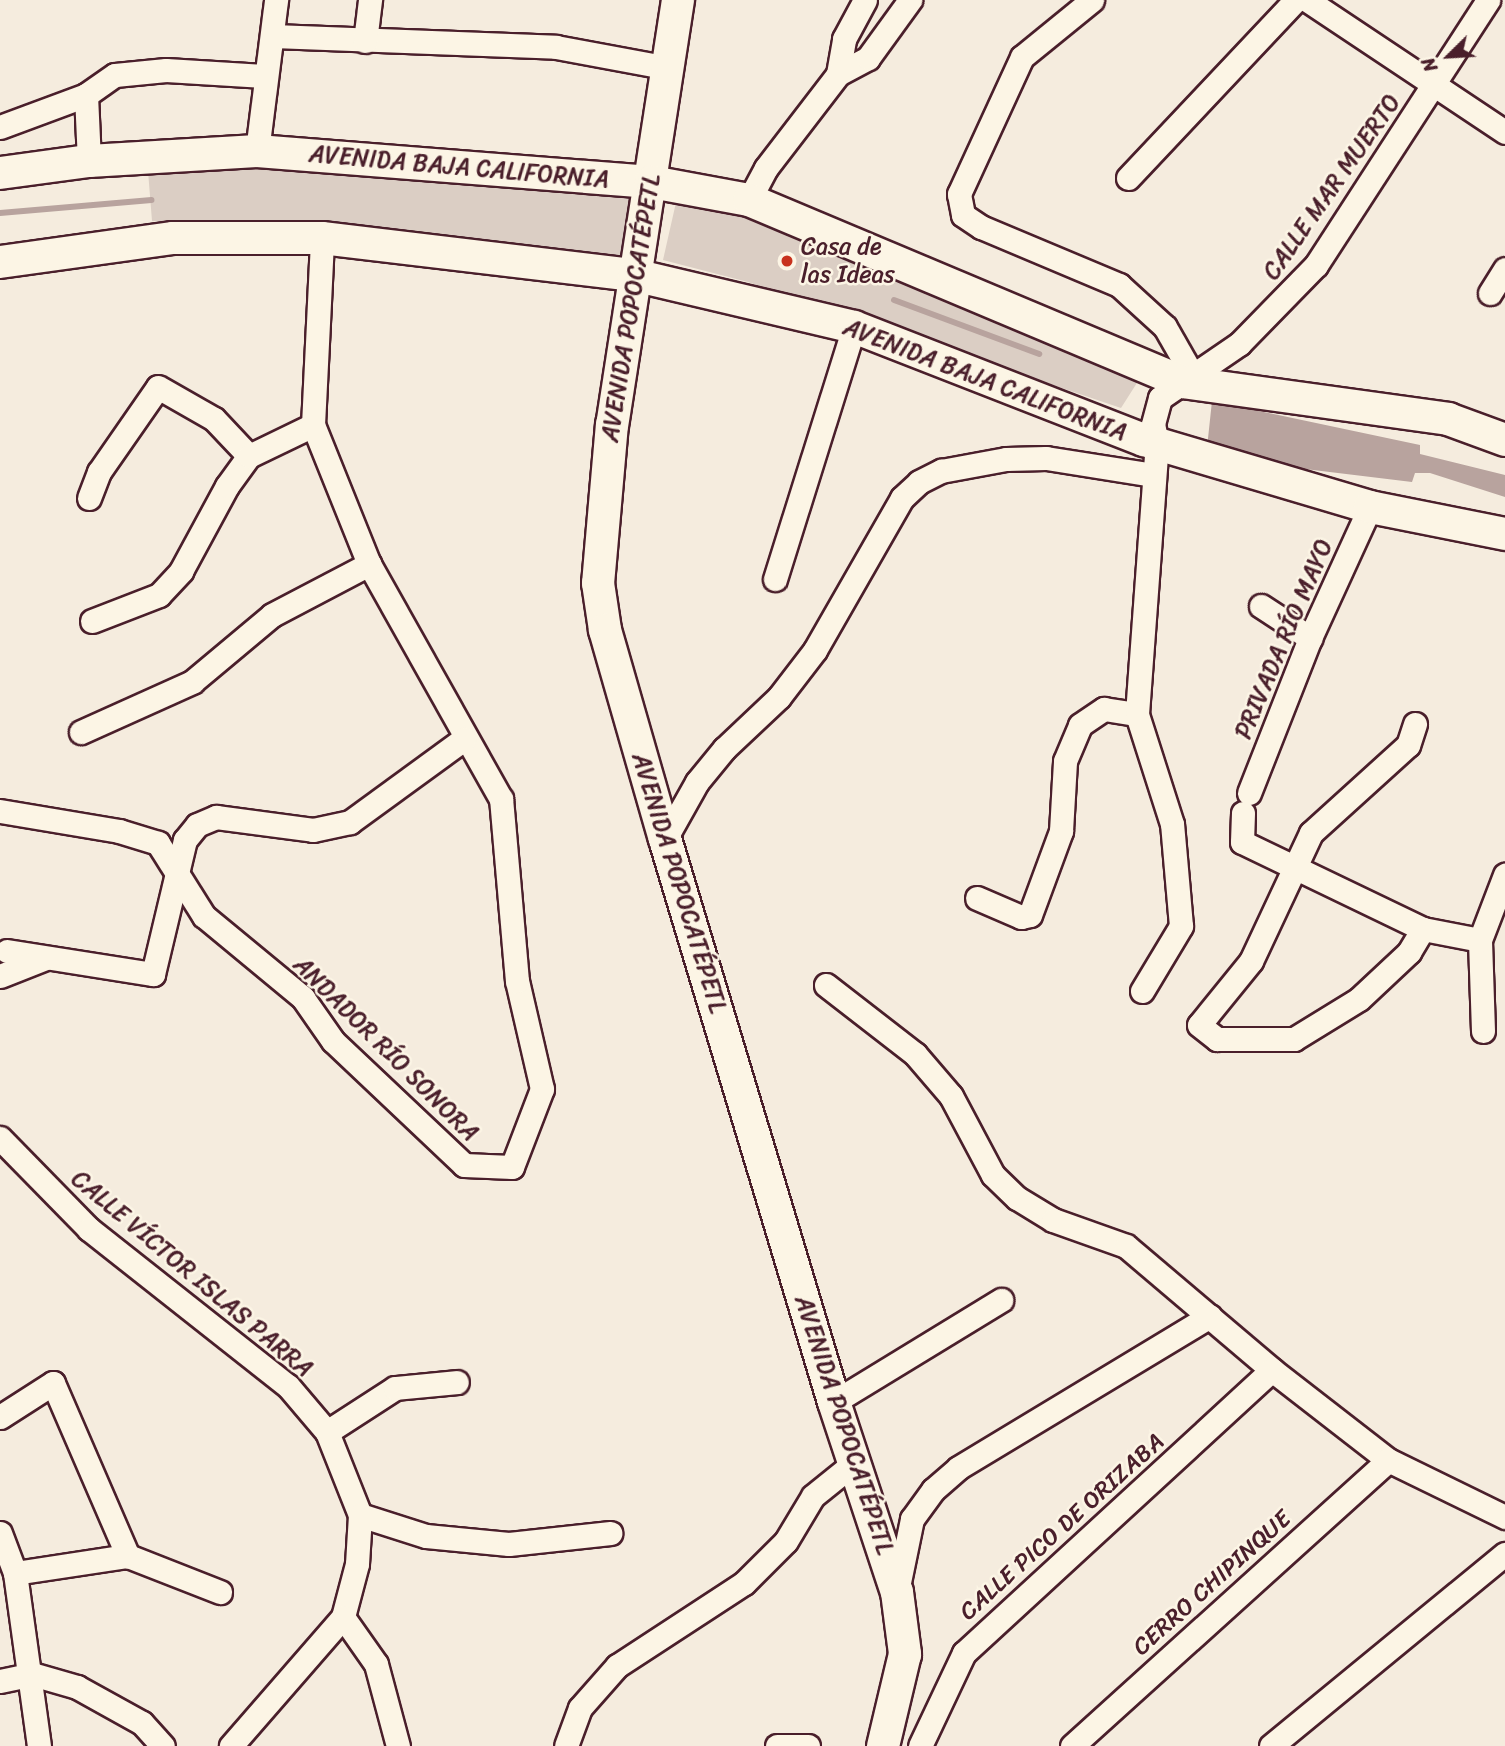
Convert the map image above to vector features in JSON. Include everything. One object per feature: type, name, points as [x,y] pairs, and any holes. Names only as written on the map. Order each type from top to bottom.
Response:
[{"type":"main road","name":"AVENIDA POPOCATÉPETL","points":[[678,0],[612,424],[598,583],[611,651],[665,839],[834,1402],[898,1592],[905,1654],[883,1746]]},
{"type":"main road","name":"AVENIDA BAJA CALIFORNIA","points":[[0,173],[89,161],[257,151],[651,182],[749,200],[1188,379],[1448,419],[1505,440]]},
{"type":"main road","name":"AVENIDA BAJA CALIFORNIA","points":[[0,261],[173,238],[321,237],[634,275],[854,327],[1157,444],[1370,507],[1505,534]]},
{"type":"street","points":[[257,151],[264,76],[273,36],[276,0]]},
{"type":"street","points":[[365,41],[370,0]]},
{"type":"street","points":[[838,74],[844,39],[865,0]]},
{"type":"street","points":[[749,200],[766,167],[838,74],[868,58],[910,0]]},
{"type":"street","points":[[1092,0],[1022,57],[959,194],[962,215],[981,227],[1119,285],[1165,327],[1188,379]]},
{"type":"street","points":[[1128,177],[1296,0]]},
{"type":"street","points":[[1307,0],[1505,132]]},
{"type":"street","name":"CALLE MAR MUERTO","points":[[1137,714],[1157,444],[1153,424],[1160,398],[1239,344],[1316,265],[1488,0]]},
{"type":"street","points":[[273,36],[556,47],[669,68]]},
{"type":"street","points":[[0,127],[86,94],[115,75],[166,70],[264,76]]},
{"type":"street","points":[[86,94],[89,161]]},
{"type":"street","points":[[7,951],[153,974],[185,840],[197,825],[216,817],[313,830],[350,822],[464,739],[369,564],[313,425],[321,237]]},
{"type":"street","points":[[1490,293],[1505,269]]},
{"type":"street","points":[[775,579],[854,327]]},
{"type":"street","points":[[89,498],[99,472],[158,387],[214,419],[250,456]]},
{"type":"street","points":[[92,621],[159,594],[181,571],[227,486],[250,456],[313,425]]},
{"type":"street","points":[[665,839],[697,782],[724,750],[779,697],[815,650],[902,498],[919,482],[941,471],[1006,459],[1046,458],[1153,475]]},
{"type":"street","name":"PRIVADA RÍO MAYO","points":[[1370,507],[1310,638],[1249,794],[1242,842],[1423,929],[1480,940]]},
{"type":"street","points":[[81,732],[192,682],[272,615],[369,564]]},
{"type":"street","points":[[1261,606],[1310,638]]},
{"type":"street","points":[[977,898],[1021,917],[1030,915],[1061,831],[1065,761],[1080,725],[1104,709],[1137,714],[1172,824],[1182,896],[1181,926],[1142,991]]},
{"type":"street","points":[[1415,724],[1408,745],[1311,834],[1251,961],[1199,1025],[1217,1039],[1294,1040],[1359,999],[1409,952],[1423,929]]},
{"type":"street","name":"ANDADOR RÍO SONORA","points":[[0,811],[119,831],[158,843],[177,878],[204,916],[303,998],[333,1041],[464,1165],[512,1167],[542,1088],[517,981],[502,799],[464,739]]},
{"type":"street","points":[[1483,1031],[1480,940],[1505,875]]},
{"type":"street","points":[[0,976],[48,958]]},
{"type":"street","points":[[826,985],[915,1054],[951,1096],[993,1175],[1017,1198],[1053,1220],[1126,1246],[1272,1370],[1388,1460],[1505,1517]]},
{"type":"street","name":"CALLE VÍCTOR ISLAS PARRA","points":[[0,1138],[89,1229],[288,1386],[327,1433],[360,1515],[357,1564],[343,1617],[231,1746]]},
{"type":"street","points":[[834,1402],[1001,1300]]},
{"type":"street","points":[[898,1592],[912,1519],[933,1490],[958,1468],[1210,1316]]},
{"type":"street","name":"CALLE PICO DE ORIZABA","points":[[920,1746],[964,1653],[1272,1370]]},
{"type":"street","points":[[327,1433],[395,1388],[457,1382]]},
{"type":"street","points":[[0,1417],[53,1383],[128,1556]]},
{"type":"street","name":"CERRO CHIPINQUE","points":[[1072,1746],[1388,1460]]},
{"type":"street","points":[[566,1746],[580,1709],[617,1666],[744,1583],[786,1541],[813,1496],[853,1463]]},
{"type":"street","points":[[360,1515],[426,1536],[509,1544],[610,1533]]},
{"type":"street","points":[[0,1533],[15,1573],[32,1674],[39,1746]]},
{"type":"street","points":[[1271,1746],[1505,1554]]},
{"type":"street","points":[[15,1573],[128,1556],[220,1592]]},
{"type":"street","points":[[343,1617],[376,1664],[397,1746]]},
{"type":"street","points":[[0,1681],[32,1674],[77,1687],[142,1723],[163,1746]]},
{"type":"street","points":[[777,1746],[808,1746]]},
{"type":"shaded area","points":[[247,165],[629,189],[638,198],[632,245],[616,258],[307,227],[152,221],[148,171]]},
{"type":"shaded area","points":[[677,198],[753,215],[1142,375],[1121,408],[748,282],[663,260]]},
{"type":"shaded area","points":[[1212,401],[1420,445],[1420,454],[1505,475],[1505,497],[1430,473],[1415,473],[1412,482],[1206,457]]},
{"type":"waterway","points":[[0,213],[151,200]]},
{"type":"waterway","points":[[894,300],[1039,354]]},
{"type":"place","name":"Casa de las Ideas","points":[[787,261]]}]
